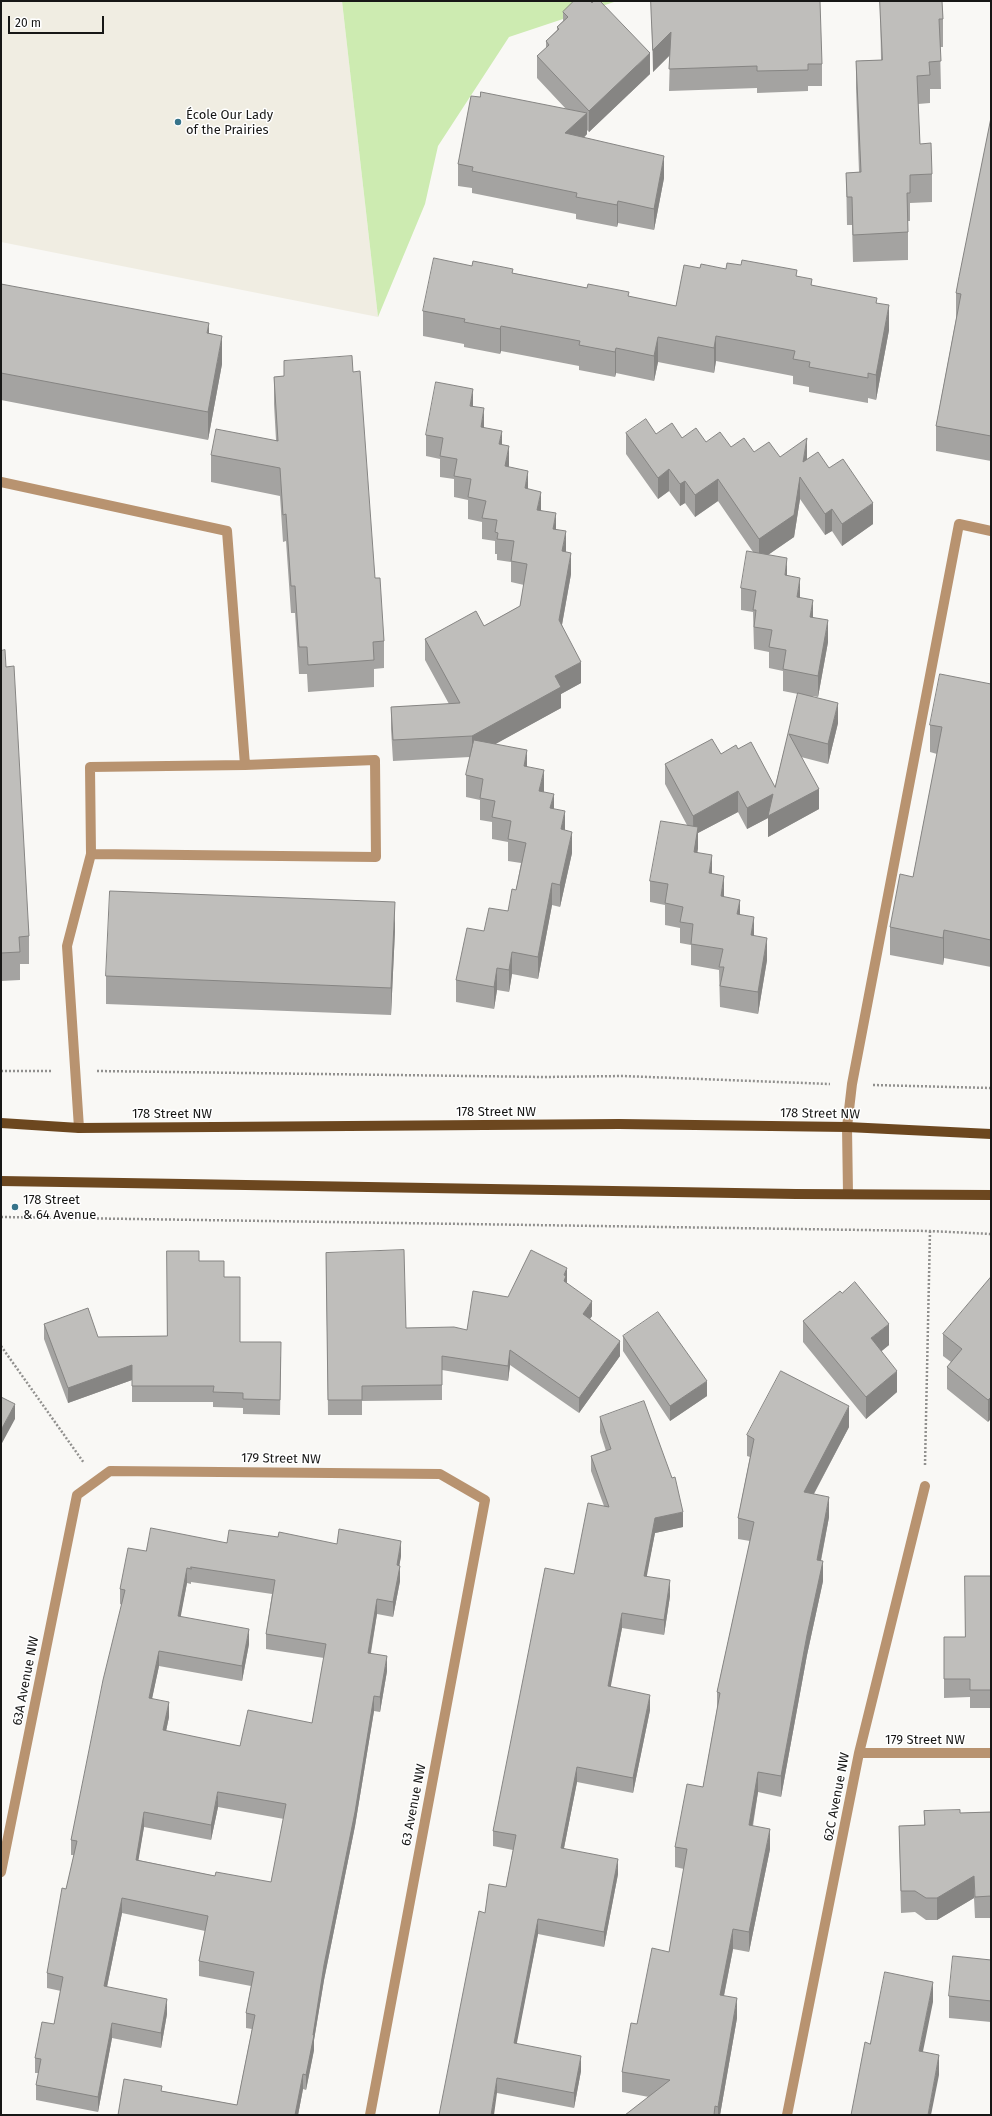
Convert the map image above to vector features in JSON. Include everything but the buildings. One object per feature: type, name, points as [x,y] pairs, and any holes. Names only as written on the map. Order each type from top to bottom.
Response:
[{"type":"main road","name":"178 Street NW","points":[[1,1123],[79,1128],[619,1124],[847,1127],[991,1134]]},
{"type":"main road","points":[[1,1181],[848,1194],[991,1194]]},
{"type":"street","points":[[1,482],[227,531],[245,765]]},
{"type":"street","points":[[848,1194],[847,1127],[852,1084],[959,524],[991,531]]},
{"type":"street","points":[[79,1128],[67,946],[91,854],[90,767],[245,765],[375,760],[376,857],[91,854]]},
{"type":"street","name":"179 Street NW","points":[[77,1495],[110,1471],[440,1474],[485,1500]]},
{"type":"street","name":"62C Avenue NW","points":[[787,2115],[859,1753],[925,1486]]},
{"type":"street","name":"63A Avenue NW","points":[[1,1872],[77,1495]]},
{"type":"street","name":"63 Avenue NW","points":[[370,2115],[485,1500]]},
{"type":"street","name":"179 Street NW","points":[[859,1753],[991,1753]]},
{"type":"path","points":[[1,1071],[544,1077],[623,1076],[991,1088]]},
{"type":"path","points":[[1,1217],[930,1231],[991,1234]]},
{"type":"path","points":[[925,1486],[930,1231]]},
{"type":"path","points":[[1,1346],[96,1481]]},
{"type":"shaded area","name":"École Our Lady of the Prairies","points":[[1,1],[342,1],[378,317],[1,242]]},
{"type":"green space","points":[[342,1],[617,1],[509,37],[438,146],[425,204],[378,317]]},
{"type":"place","name":"École Our Lady of the Prairies","points":[[178,122]]},
{"type":"place","name":"178 Street & 64 Avenue","points":[[15,1207]]}]
